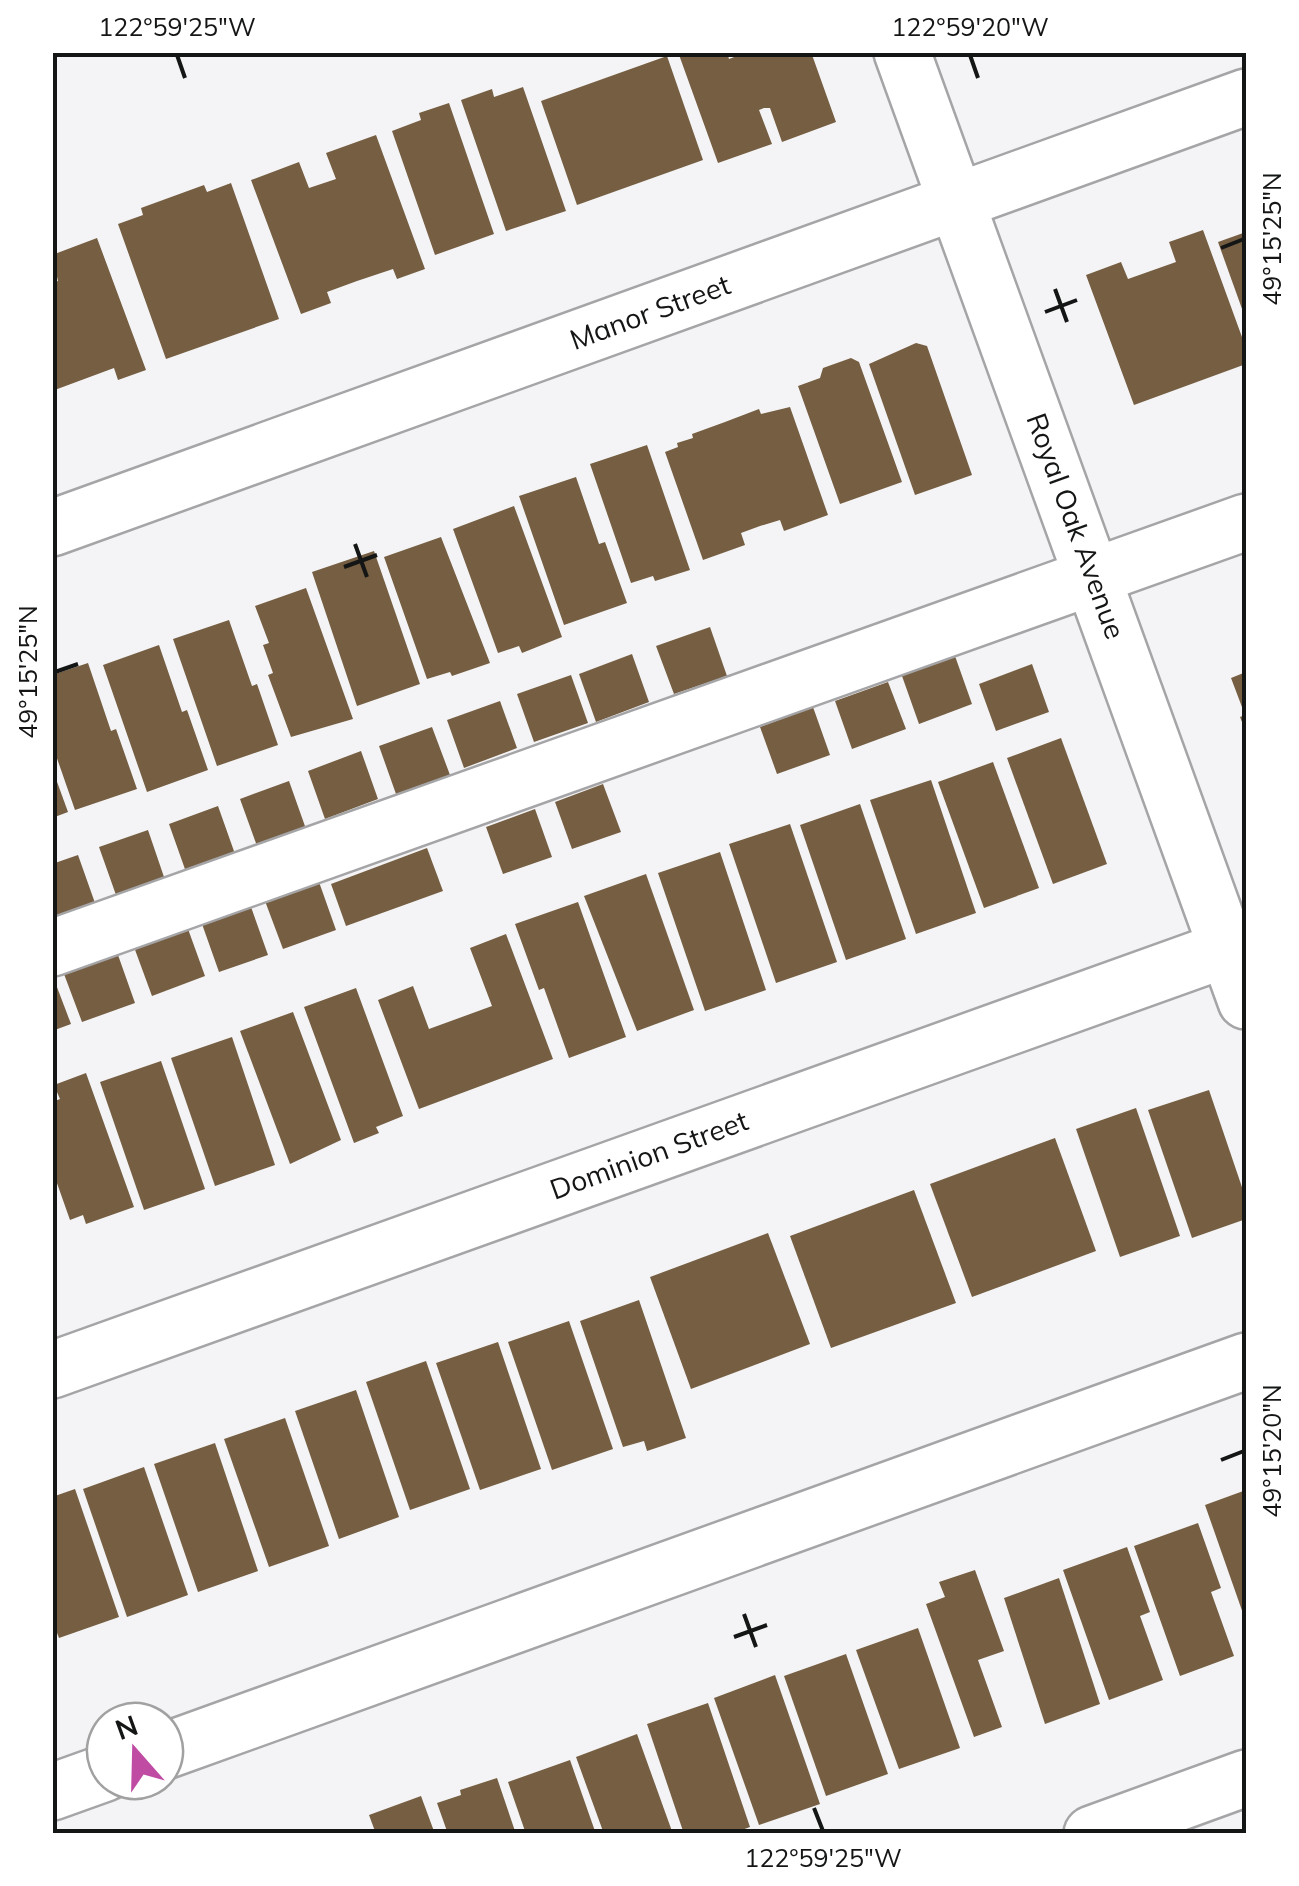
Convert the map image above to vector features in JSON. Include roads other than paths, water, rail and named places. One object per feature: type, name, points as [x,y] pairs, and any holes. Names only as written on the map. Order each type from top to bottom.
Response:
[{"type":"street","name":"Royal Oak Avenue","points":[[902,52],[1094,577],[1237,945],[1246,1001]]},
{"type":"street","name":"Manor Street","points":[[52,528],[1246,97]]},
{"type":"street","points":[[52,948],[1246,522]]},
{"type":"street","name":"Dominion Street","points":[[52,1370],[1237,945]]},
{"type":"street","points":[[185,1744],[1246,1360]]},
{"type":"street","points":[[52,1792],[85,1780]]},
{"type":"street","points":[[1092,1834],[1228,1801]]}]
